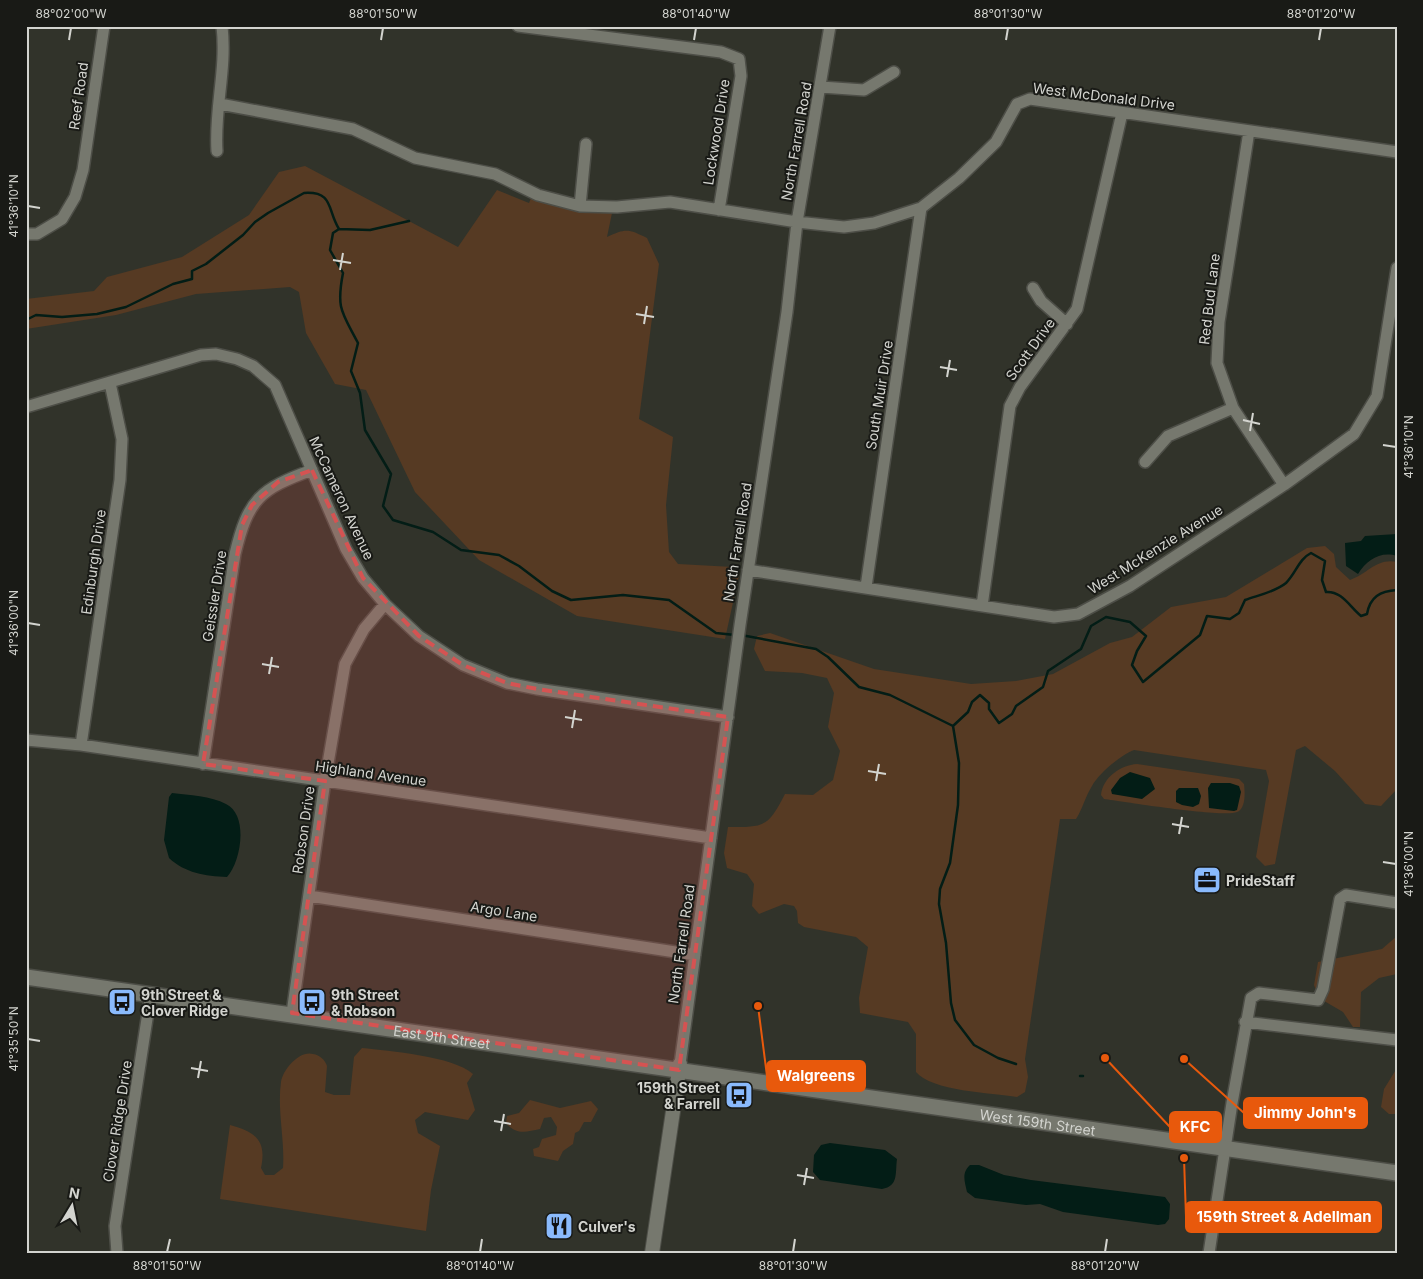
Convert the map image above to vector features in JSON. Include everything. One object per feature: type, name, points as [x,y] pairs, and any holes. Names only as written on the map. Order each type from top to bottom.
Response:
[{"type":"main road","name":"East 9th Street","points":[[26,977],[679,1067]]},
{"type":"main road","name":"West 159th Street","points":[[679,1067],[1397,1173]]},
{"type":"street","name":"Reef Road","points":[[26,234],[37,234],[62,219],[75,197],[83,170],[104,26]]},
{"type":"street","points":[[218,151],[216,134],[225,52],[222,26]]},
{"type":"street","name":"Lockwood Drive","points":[[518,26],[721,52],[739,59],[741,76],[719,210]]},
{"type":"street","name":"North Farrell Road","points":[[679,1067],[740,625],[787,312],[797,222],[830,26]]},
{"type":"street","points":[[821,87],[864,90],[894,72]]},
{"type":"street","name":"West McDonald Drive","points":[[220,104],[352,129],[415,158],[494,174],[538,195],[580,206],[617,207],[670,202],[832,227],[858,226],[890,219],[921,208],[959,178],[996,142],[1017,104],[1030,99],[1122,114],[1250,130],[1397,152]]},
{"type":"street","name":"Scott Drive","points":[[982,606],[1010,406],[1020,386],[1077,309],[1122,114]]},
{"type":"street","name":"Red Bud Lane","points":[[1250,130],[1219,322],[1217,363],[1233,408],[1284,485]]},
{"type":"street","points":[[580,206],[586,144]]},
{"type":"street","name":"South Muir Drive","points":[[866,587],[921,208]]},
{"type":"street","name":"West McKenzie Avenue","points":[[748,570],[1054,616],[1078,614],[1130,586],[1284,485],[1354,434],[1377,396],[1397,268]]},
{"type":"street","points":[[1033,288],[1041,301],[1067,324]]},
{"type":"street","name":"McCameron Avenue","points":[[26,408],[201,355],[227,356],[245,362],[275,385],[346,549],[363,578],[385,604],[419,636],[482,674],[507,683],[728,717]]},
{"type":"street","name":"Edinburgh Drive","points":[[80,745],[120,480],[122,439],[110,383]]},
{"type":"street","points":[[1145,462],[1168,436],[1233,408]]},
{"type":"street","name":"Geissler Drive","points":[[203,764],[235,554],[242,525],[252,505],[278,482],[312,470]]},
{"type":"street","name":"Robson Drive","points":[[292,1013],[325,781],[345,664],[364,629],[385,604]]},
{"type":"street","name":"Highland Avenue","points":[[26,740],[80,745],[711,838]]},
{"type":"street","points":[[1209,1253],[1245,1022],[1251,998],[1259,993],[1318,1000],[1323,989],[1340,899],[1346,895],[1397,902]]},
{"type":"street","name":"Argo Lane","points":[[309,896],[695,955]]},
{"type":"street","name":"Clover Ridge Drive","points":[[117,1253],[116,1226],[151,993]]},
{"type":"street","points":[[1245,1022],[1397,1040]]},
{"type":"street","points":[[652,1253],[679,1067]]},
{"type":"highlighted area","points":[[312,470],[363,578],[419,636],[463,665],[507,683],[537,689],[728,717],[679,1070],[292,1013],[325,781],[203,764],[242,525],[252,505],[278,482]]},
{"type":"shaded area","points":[[305,166],[458,247],[497,190],[529,203],[531,198],[569,209],[612,213],[607,237],[627,231],[647,238],[659,264],[639,419],[673,437],[666,505],[669,552],[678,564],[733,567],[739,575],[725,639],[577,616],[479,560],[415,492],[366,390],[335,384],[306,333],[299,292],[290,287],[196,294],[116,315],[26,329],[26,299],[94,291],[107,277],[182,257],[249,215],[279,172]]},
{"type":"shaded area","points":[[1325,546],[1334,554],[1336,567],[1350,580],[1383,562],[1397,562],[1397,789],[1381,806],[1365,804],[1335,771],[1305,746],[1296,750],[1275,864],[1265,866],[1256,857],[1269,781],[1266,770],[1134,750],[1111,765],[1095,781],[1076,819],[1060,819],[1025,1059],[1028,1077],[1025,1092],[1017,1097],[948,1087],[924,1078],[916,1072],[916,1034],[908,1022],[860,1013],[859,998],[868,947],[856,937],[804,927],[798,923],[797,911],[794,906],[784,904],[759,914],[752,906],[754,884],[747,874],[727,868],[724,853],[728,827],[764,823],[774,813],[785,794],[813,795],[833,780],[840,751],[828,727],[834,693],[827,678],[802,673],[765,671],[754,649],[757,636],[770,633],[874,669],[971,684],[1016,681],[1053,674],[1110,643],[1132,637],[1171,607],[1226,597],[1307,548]]},
{"type":"shaded area","points":[[1137,764],[1239,779],[1244,784],[1245,796],[1242,807],[1237,812],[1214,813],[1104,799],[1101,795],[1102,789],[1109,778],[1125,767]]},
{"type":"shaded area","points":[[1397,936],[1397,974],[1379,978],[1361,992],[1360,1027],[1353,1027],[1343,1012],[1319,998],[1314,985],[1318,962],[1382,949]]},
{"type":"shaded area","points":[[362,1048],[420,1055],[451,1063],[473,1074],[467,1083],[475,1110],[468,1120],[425,1112],[415,1120],[418,1133],[440,1146],[431,1190],[426,1231],[220,1199],[230,1125],[252,1134],[257,1139],[262,1150],[261,1168],[265,1175],[274,1175],[283,1168],[280,1093],[282,1077],[289,1066],[303,1055],[318,1055],[327,1066],[325,1092],[334,1095],[350,1095],[354,1057]]},
{"type":"shaded area","points":[[1397,1068],[1397,1114],[1389,1114],[1381,1107],[1384,1089]]},
{"type":"shaded area","points":[[530,1100],[560,1108],[591,1101],[598,1109],[591,1122],[584,1122],[579,1131],[575,1133],[573,1144],[563,1151],[558,1161],[534,1156],[533,1149],[539,1147],[542,1139],[556,1135],[557,1127],[551,1117],[544,1118],[540,1129],[530,1131],[517,1131],[506,1123],[507,1116],[519,1113]]},
{"type":"water","points":[[1397,534],[1397,556],[1385,555],[1374,558],[1358,574],[1346,566],[1345,543],[1361,541],[1365,536]]},
{"type":"water","points":[[1130,772],[1150,778],[1155,789],[1142,799],[1112,794],[1111,790],[1120,778]]},
{"type":"water","points":[[1211,783],[1230,783],[1239,786],[1241,792],[1237,810],[1209,808],[1208,788]]},
{"type":"water","points":[[1179,788],[1198,788],[1201,796],[1199,804],[1193,807],[1176,802],[1176,791]]},
{"type":"water","points":[[172,793],[214,799],[226,804],[233,810],[238,818],[240,839],[236,861],[227,877],[196,873],[182,867],[169,858],[164,840],[169,797]]},
{"type":"water","points":[[830,1143],[885,1150],[897,1159],[894,1182],[882,1189],[820,1180],[813,1172],[814,1155],[821,1145]]},
{"type":"water","points":[[970,1165],[979,1165],[1004,1175],[1031,1180],[1165,1197],[1170,1204],[1169,1219],[1165,1224],[1158,1225],[1063,1212],[1040,1204],[1026,1205],[975,1198],[967,1192],[965,1181],[965,1171]]},
{"type":"waterway","points":[[26,320],[36,315],[62,317],[97,314],[126,307],[173,284],[192,279],[192,271],[206,264],[243,235],[255,222],[304,193],[314,193],[325,199],[339,229]]},
{"type":"waterway","points":[[339,229],[370,230],[409,221]]},
{"type":"waterway","points":[[339,229],[333,233],[330,250],[343,273],[340,303],[344,317],[358,343],[351,371],[360,393],[365,430],[391,474],[383,506],[393,520],[433,532],[461,550],[499,555],[519,566],[552,591],[571,600],[623,595],[669,600],[716,633],[735,635]]},
{"type":"waterway","points":[[953,726],[968,712],[972,702],[980,695],[989,703],[989,709],[999,723],[1012,714],[1016,706],[1043,687],[1048,671],[1081,649],[1091,626],[1106,617],[1130,622],[1146,636],[1137,651],[1132,665],[1143,682],[1200,635],[1207,616],[1230,619],[1239,613],[1245,600],[1272,591],[1286,583],[1303,559],[1311,553],[1325,561],[1322,580],[1326,592],[1337,594],[1361,616],[1367,614],[1368,608],[1377,596],[1397,590]]},
{"type":"waterway","points":[[741,635],[816,649],[828,657],[859,687],[890,695],[953,726]]},
{"type":"waterway","points":[[953,726],[959,763],[958,805],[950,863],[940,889],[939,904],[946,943],[951,1003],[955,1020],[974,1045],[998,1058],[1016,1064]]},
{"type":"place","name":"PrideStaff","points":[[1207,880]]},
{"type":"place","name":"9th Street & Clover Ridge","points":[[122,1002]]},
{"type":"place","name":"9th Street & Robson","points":[[312,1002]]},
{"type":"place","name":"Walgreens","points":[[758,1006]]},
{"type":"place","name":"KFC","points":[[1105,1058]]},
{"type":"place","name":"Jimmy John's","points":[[1184,1059]]},
{"type":"place","name":"159th Street & Farrell","points":[[739,1095]]},
{"type":"place","name":"159th Street & Adellman","points":[[1184,1158]]},
{"type":"place","name":"Culver's","points":[[559,1226]]}]
